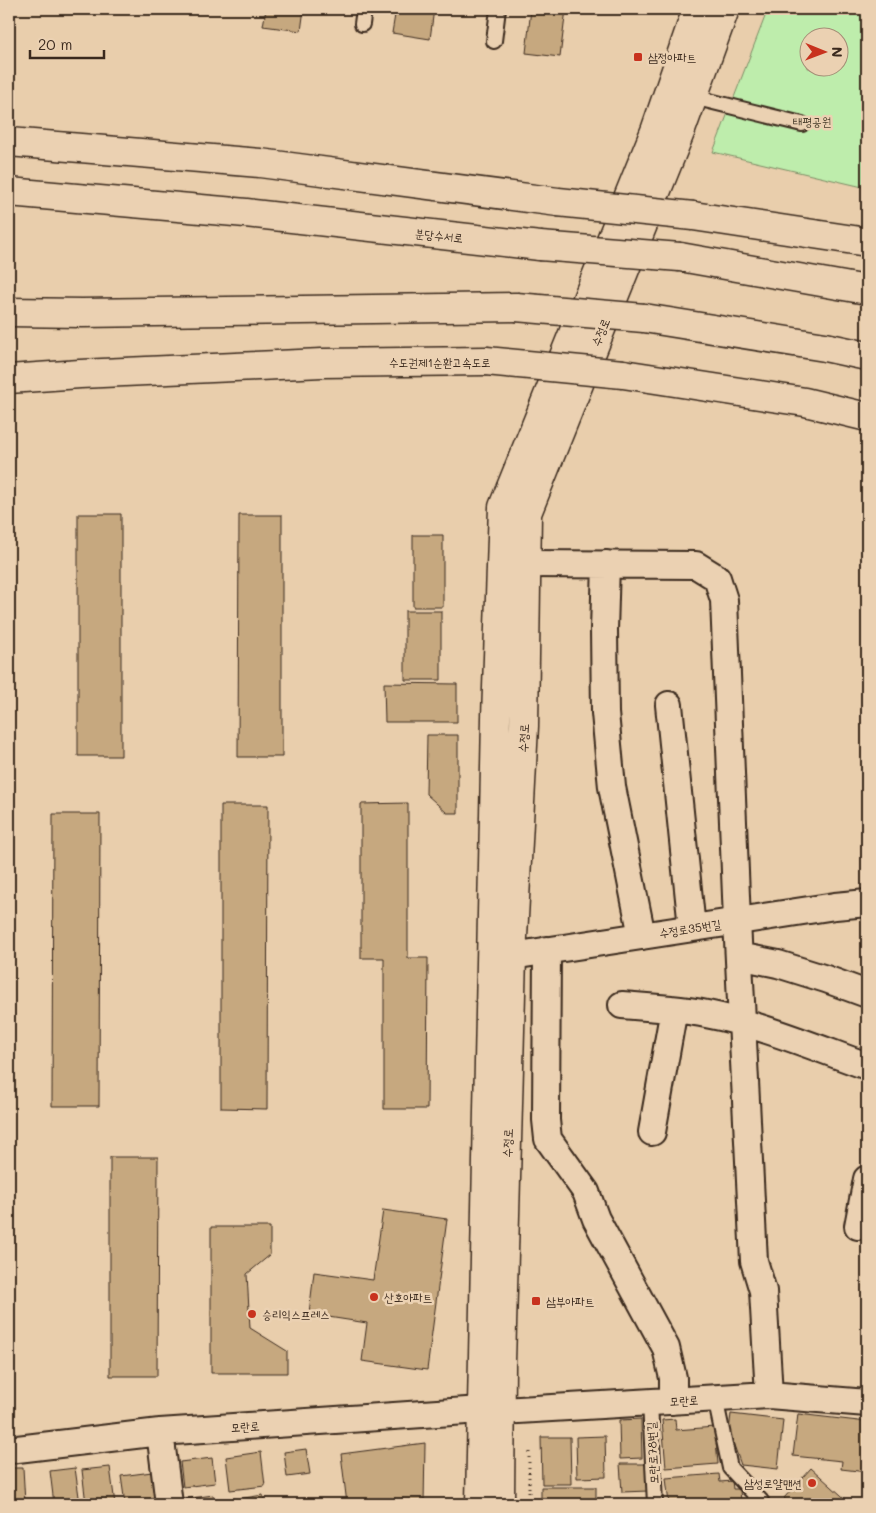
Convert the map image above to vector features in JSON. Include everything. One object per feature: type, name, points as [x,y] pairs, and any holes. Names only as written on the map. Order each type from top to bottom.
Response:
[{"type":"main road","name":"수정로","points":[[500,1504],[491,1411],[496,738],[503,507],[655,131],[697,9]]},
{"type":"main road","name":"수정로","points":[[480,1504],[491,1411],[524,726],[527,513],[682,130],[725,9]]},
{"type":"main road","points":[[9,142],[260,163],[558,202],[693,216],[867,242]]},
{"type":"main road","name":"분당수서로","points":[[9,192],[246,213],[540,246],[680,257],[867,290]]},
{"type":"main road","points":[[9,312],[82,313],[516,308],[644,318],[825,347],[867,356]]},
{"type":"main road","name":"수도권제1순환고속도로","points":[[9,379],[322,363],[486,361],[623,374],[805,402],[867,417]]},
{"type":"street","points":[[526,564],[696,565],[717,578],[724,600],[737,921],[754,1261],[763,1291],[769,1395]]},
{"type":"street","points":[[606,564],[604,630],[606,722],[612,787],[642,936]]},
{"type":"street","points":[[669,705],[692,928]]},
{"type":"street","name":"수정로35번길","points":[[512,956],[835,906],[867,903]]},
{"type":"street","points":[[547,950],[546,1120],[548,1139],[586,1192],[596,1219],[666,1348],[673,1378],[661,1401]]},
{"type":"street","points":[[739,956],[778,964],[867,994]]},
{"type":"street","points":[[622,1004],[687,1010],[742,1023],[867,1066]]},
{"type":"street","points":[[652,1132],[672,1020],[671,1009]]},
{"type":"street","points":[[858,1226],[867,1179]]},
{"type":"street","name":"모란로","points":[[9,1450],[160,1432],[769,1395],[867,1403]]},
{"type":"street","points":[[160,1432],[169,1504]]},
{"type":"lane","points":[[362,24],[364,9]]},
{"type":"lane","points":[[494,41],[498,9]]},
{"type":"lane","points":[[694,97],[802,124]]},
{"type":"lane","points":[[715,1398],[730,1468],[761,1501],[761,1504]]},
{"type":"lane","name":"모란로78번길","points":[[655,1504],[661,1401]]},
{"type":"path","points":[[529,1444],[529,1504]]},
{"type":"green space","name":"태평공원","points":[[768,9],[867,9],[867,188],[713,152]]},
{"type":"building","points":[[266,9],[304,9],[301,31],[263,26]]},
{"type":"building","points":[[396,9],[434,9],[430,39],[392,33]]},
{"type":"building","points":[[531,9],[566,9],[560,57],[526,53]]},
{"type":"building","points":[[78,514],[121,514],[121,756],[78,756]]},
{"type":"building","points":[[239,515],[282,515],[282,757],[238,757]]},
{"type":"building","points":[[413,535],[443,535],[443,607],[413,607]]},
{"type":"building","points":[[405,611],[441,611],[441,680],[405,680]]},
{"type":"building","points":[[384,683],[457,684],[457,722],[385,722]]},
{"type":"building","points":[[427,735],[458,735],[458,813],[447,813],[426,794]]},
{"type":"building","points":[[408,803],[408,958],[428,958],[427,1109],[384,1109],[384,958],[361,958],[361,804]]},
{"type":"building","points":[[221,805],[268,805],[267,1109],[221,1108]]},
{"type":"building","points":[[53,814],[100,814],[99,1106],[52,1106]]},
{"type":"building","points":[[110,1157],[158,1157],[157,1376],[110,1376]]},
{"type":"building","name":"산호아파트","points":[[383,1210],[447,1219],[427,1370],[362,1361],[367,1323],[309,1314],[314,1272],[373,1280]]},
{"type":"building","points":[[211,1227],[270,1227],[270,1255],[247,1274],[250,1328],[287,1351],[287,1373],[211,1373]]},
{"type":"building","points":[[731,1414],[783,1420],[778,1469],[741,1465],[729,1431]]},
{"type":"building","points":[[798,1414],[867,1422],[867,1472],[841,1469],[842,1461],[793,1456]]},
{"type":"building","points":[[641,1419],[642,1458],[620,1459],[619,1420]]},
{"type":"building","points":[[675,1419],[676,1430],[715,1427],[718,1464],[666,1468],[662,1420]]},
{"type":"building","points":[[605,1436],[606,1477],[577,1478],[576,1437]]},
{"type":"building","points":[[541,1437],[570,1437],[571,1484],[542,1484]]},
{"type":"building","points":[[425,1443],[424,1504],[347,1504],[341,1454]]},
{"type":"building","points":[[306,1449],[310,1474],[287,1477],[284,1452]]},
{"type":"building","points":[[261,1452],[265,1486],[230,1490],[226,1457]]},
{"type":"building","points":[[212,1458],[215,1483],[183,1487],[180,1462]]},
{"type":"building","points":[[620,1464],[647,1464],[648,1491],[622,1492]]},
{"type":"building","points":[[110,1467],[115,1504],[86,1504],[82,1470]]},
{"type":"building","points":[[9,1468],[23,1468],[25,1503],[9,1503]]},
{"type":"building","points":[[75,1468],[80,1504],[54,1504],[50,1471]]},
{"type":"building","name":"삼성로얄맨션","points":[[811,1468],[851,1504],[791,1504],[784,1498]]},
{"type":"building","points":[[152,1472],[156,1504],[125,1504],[121,1476]]},
{"type":"building","points":[[719,1474],[720,1482],[732,1481],[733,1489],[740,1489],[741,1504],[669,1504],[666,1478]]},
{"type":"building","points":[[541,1487],[596,1487],[596,1504],[541,1504]]},
{"type":"building","points":[[213,1495],[214,1504],[186,1504],[185,1499]]},
{"type":"building","points":[[263,1495],[265,1504],[232,1504],[232,1500]]},
{"type":"building","points":[[618,1500],[649,1500],[649,1504],[618,1504]]},
{"type":"place","name":"삼정아파트","points":[[638,57]]},
{"type":"place","name":"산호아파트","points":[[374,1297]]},
{"type":"place","name":"삼부아파트","points":[[536,1301]]},
{"type":"place","name":"승리익스프레스","points":[[252,1314]]},
{"type":"place","name":"삼성로얄맨션","points":[[812,1483]]}]
